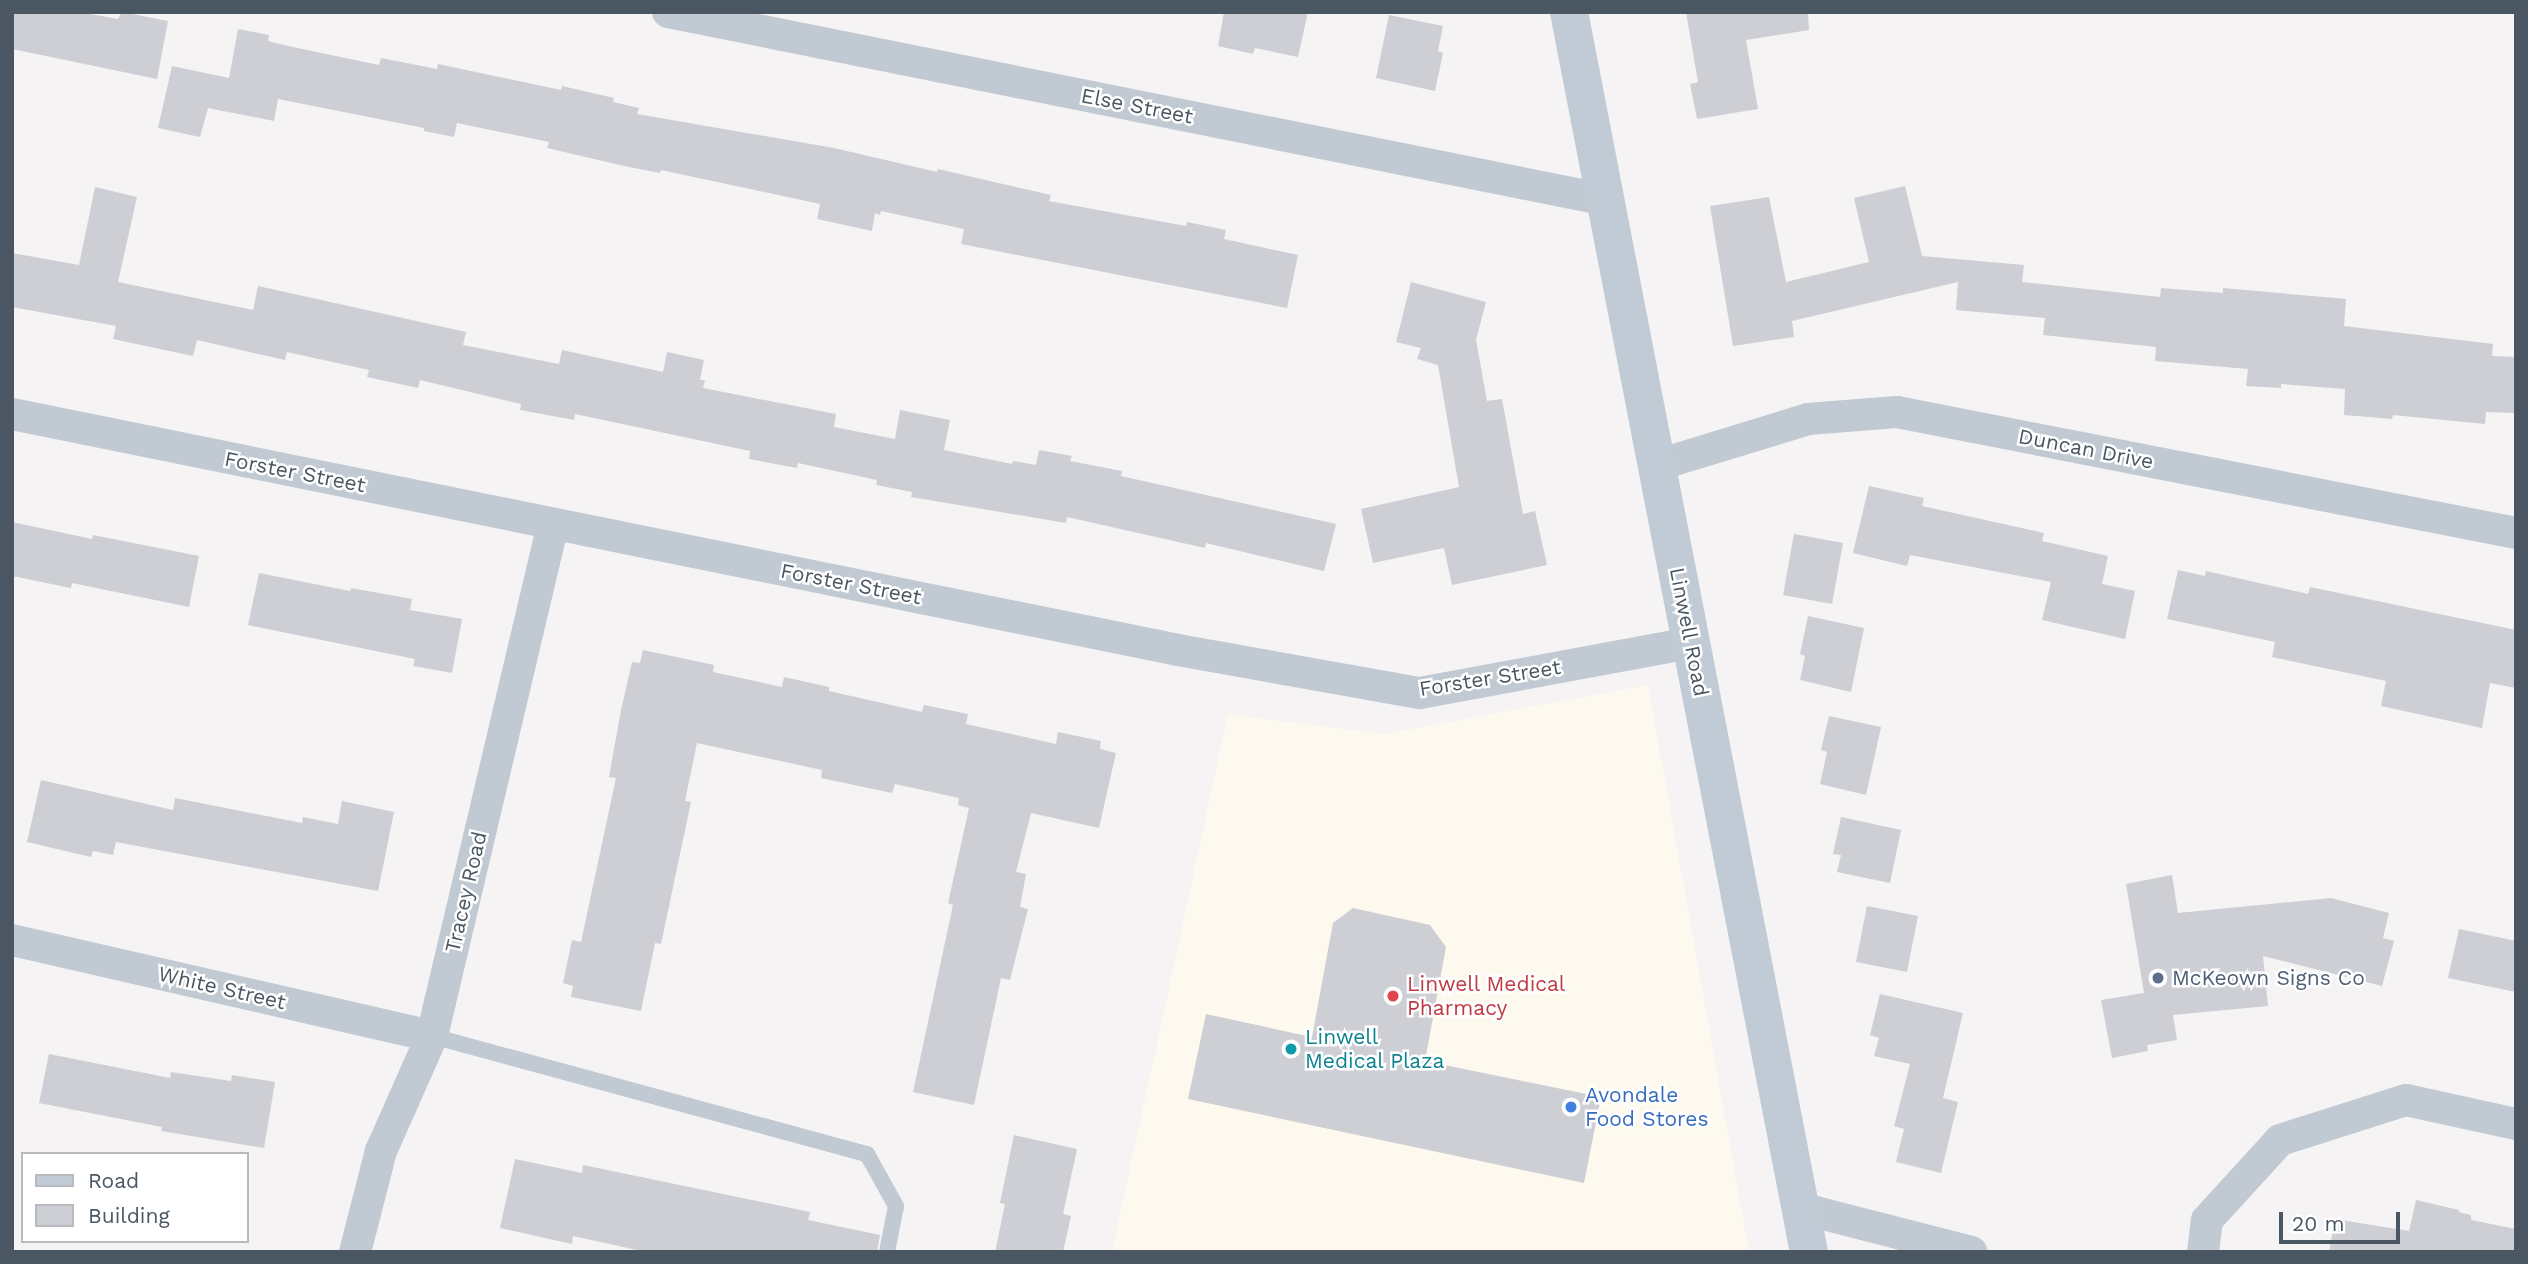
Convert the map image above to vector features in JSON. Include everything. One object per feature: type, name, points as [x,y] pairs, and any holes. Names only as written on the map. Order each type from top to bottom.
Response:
[{"type":"main road","name":"Linwell Road","points":[[1569,12],[1809,1252]]},
{"type":"street","name":"Else Street","points":[[668,12],[1606,200]]},
{"type":"street","name":"Duncan Drive","points":[[1658,466],[1808,419],[1898,412],[2516,533]]},
{"type":"street","name":"Forster Street","points":[[12,414],[1178,650],[1420,693],[1691,643]]},
{"type":"street","name":"Tracey Road","points":[[355,1252],[381,1151],[432,1035],[553,524]]},
{"type":"street","name":"White Street","points":[[12,940],[432,1035]]},
{"type":"street","points":[[2203,1252],[2207,1220],[2280,1140],[2406,1100],[2516,1124]]},
{"type":"street","points":[[1800,1208],[1971,1252]]},
{"type":"lane","points":[[432,1035],[867,1154],[896,1206],[887,1252]]},
{"type":"shaded area","points":[[1648,685],[1749,1252],[1112,1252],[1228,714],[1384,734]]},
{"type":"building","points":[[12,12],[79,12],[118,19],[122,12],[168,21],[157,79],[12,49]]},
{"type":"building","points":[[1224,12],[1308,12],[1298,57],[1255,48],[1253,54],[1218,46]]},
{"type":"building","points":[[1686,12],[1808,12],[1809,30],[1746,40],[1758,109],[1697,119],[1690,84],[1698,82]]},
{"type":"building","points":[[1389,15],[1443,26],[1438,51],[1443,53],[1435,91],[1376,78]]},
{"type":"building","points":[[238,29],[269,35],[268,41],[379,65],[381,58],[437,69],[438,64],[561,90],[562,86],[614,98],[613,102],[639,108],[637,114],[834,148],[937,172],[938,169],[1051,195],[1049,201],[1186,226],[1187,222],[1226,230],[1224,239],[1298,255],[1287,308],[961,244],[964,229],[881,211],[880,215],[875,213],[872,231],[817,219],[820,204],[661,170],[660,173],[624,166],[547,148],[549,142],[457,123],[454,137],[424,131],[424,128],[278,99],[274,121],[208,108],[200,137],[158,128],[172,66],[229,78]]},
{"type":"building","points":[[1905,186],[1922,256],[2024,265],[2022,282],[2160,297],[2161,288],[2223,293],[2223,288],[2346,299],[2344,326],[2493,344],[2492,356],[2516,357],[2516,413],[2486,412],[2485,424],[2393,415],[2392,419],[2344,415],[2345,389],[2281,384],[2281,388],[2246,386],[2248,369],[2155,361],[2156,347],[2043,335],[2045,318],[1956,310],[1958,282],[1792,321],[1794,337],[1733,346],[1710,206],[1769,197],[1786,282],[1869,262],[1854,198]]},
{"type":"building","points":[[95,187],[137,197],[118,282],[253,310],[258,286],[466,332],[463,345],[559,364],[562,350],[663,372],[667,352],[704,360],[700,380],[705,380],[703,388],[836,414],[834,427],[895,439],[900,410],[950,420],[944,450],[1012,464],[1013,461],[1036,465],[1039,450],[1072,456],[1070,461],[1122,471],[1121,476],[1336,524],[1324,571],[1206,543],[1205,548],[1067,517],[1066,523],[911,497],[912,492],[876,485],[877,480],[798,463],[797,468],[749,459],[750,451],[575,414],[574,420],[520,410],[521,404],[420,380],[418,388],[367,377],[369,370],[287,352],[285,360],[197,340],[193,356],[113,339],[116,326],[12,307],[12,253],[79,265]]},
{"type":"building","points":[[1411,282],[1486,302],[1476,340],[1487,401],[1502,399],[1523,514],[1535,511],[1547,565],[1452,585],[1444,548],[1373,563],[1361,509],[1459,487],[1438,365],[1417,359],[1421,348],[1396,342]]},
{"type":"building","points":[[1869,486],[1924,498],[1922,506],[2044,533],[2042,541],[2108,556],[2102,584],[2135,591],[2125,639],[2042,620],[2051,582],[1910,555],[1907,566],[1853,553]]},
{"type":"building","points":[[12,522],[92,539],[93,535],[199,556],[189,607],[72,583],[71,588],[12,576]]},
{"type":"building","points":[[1794,534],[1843,543],[1832,604],[1783,595]]},
{"type":"building","points":[[2178,570],[2205,576],[2206,571],[2308,594],[2310,587],[2516,630],[2516,688],[2490,683],[2482,728],[2381,706],[2386,681],[2272,657],[2275,642],[2167,619]]},
{"type":"building","points":[[259,573],[350,591],[351,588],[412,599],[410,610],[462,619],[452,673],[413,666],[415,659],[248,625]]},
{"type":"building","points":[[1808,616],[1864,628],[1851,692],[1800,680],[1805,656],[1800,654]]},
{"type":"building","points":[[643,650],[714,665],[713,672],[782,687],[784,677],[829,687],[829,691],[922,712],[924,705],[968,714],[966,724],[1056,744],[1058,732],[1101,741],[1100,749],[1116,753],[1099,828],[1031,813],[1016,872],[1026,874],[1020,907],[1028,909],[1010,980],[1001,978],[974,1105],[913,1092],[953,905],[948,903],[969,808],[958,805],[959,798],[895,784],[892,793],[821,778],[822,770],[697,743],[685,801],[691,802],[661,944],[655,943],[641,1011],[571,997],[573,986],[563,983],[572,940],[581,942],[616,778],[609,777],[621,710],[632,662],[640,663]]},
{"type":"building","points":[[1829,716],[1881,727],[1866,795],[1820,784],[1827,752],[1821,750]]},
{"type":"building","points":[[41,780],[173,810],[175,798],[302,823],[303,817],[338,824],[342,801],[394,812],[378,891],[116,842],[113,855],[93,851],[91,857],[27,842]]},
{"type":"building","points":[[1841,817],[1901,830],[1890,883],[1837,872],[1841,855],[1833,854]]},
{"type":"building","points":[[2172,875],[2178,913],[2331,898],[2389,913],[2383,938],[2394,941],[2382,986],[2263,956],[2268,1006],[2173,1015],[2177,1040],[2147,1045],[2148,1051],[2112,1058],[2101,1000],[2144,993],[2126,884]]},
{"type":"building","points":[[1867,906],[1918,916],[1907,972],[1856,962]]},
{"type":"building","name":"Linwell Medical Plaza","points":[[1353,908],[1430,925],[1446,947],[1425,1061],[1601,1097],[1584,1183],[1188,1099],[1206,1014],[1312,1037],[1333,923]]},
{"type":"building","points":[[2459,929],[2516,941],[2516,992],[2448,978]]},
{"type":"building","points":[[1880,994],[1963,1013],[1943,1098],[1958,1102],[1941,1173],[1896,1162],[1904,1129],[1894,1126],[1910,1064],[1874,1056],[1879,1038],[1870,1035]]},
{"type":"building","points":[[49,1054],[170,1078],[171,1072],[231,1081],[232,1075],[275,1082],[264,1148],[161,1131],[162,1127],[39,1103]]},
{"type":"building","points":[[1014,1135],[1077,1149],[1063,1214],[1071,1216],[1063,1252],[995,1252],[1005,1204],[1000,1203]]},
{"type":"building","points":[[515,1159],[582,1173],[583,1165],[810,1212],[808,1220],[880,1235],[877,1252],[646,1252],[573,1236],[572,1244],[500,1228]]},
{"type":"building","points":[[2416,1200],[2459,1210],[2471,1215],[2471,1220],[2516,1229],[2516,1252],[2329,1252],[2335,1219],[2409,1231]]},
{"type":"place","name":"McKeown Signs Co","points":[[2158,978]]},
{"type":"place","name":"Linwell Medical Pharmacy","points":[[1393,996]]},
{"type":"place","name":"Linwell Medical Plaza","points":[[1291,1049]]},
{"type":"place","name":"Avondale Food Stores","points":[[1571,1107]]}]
